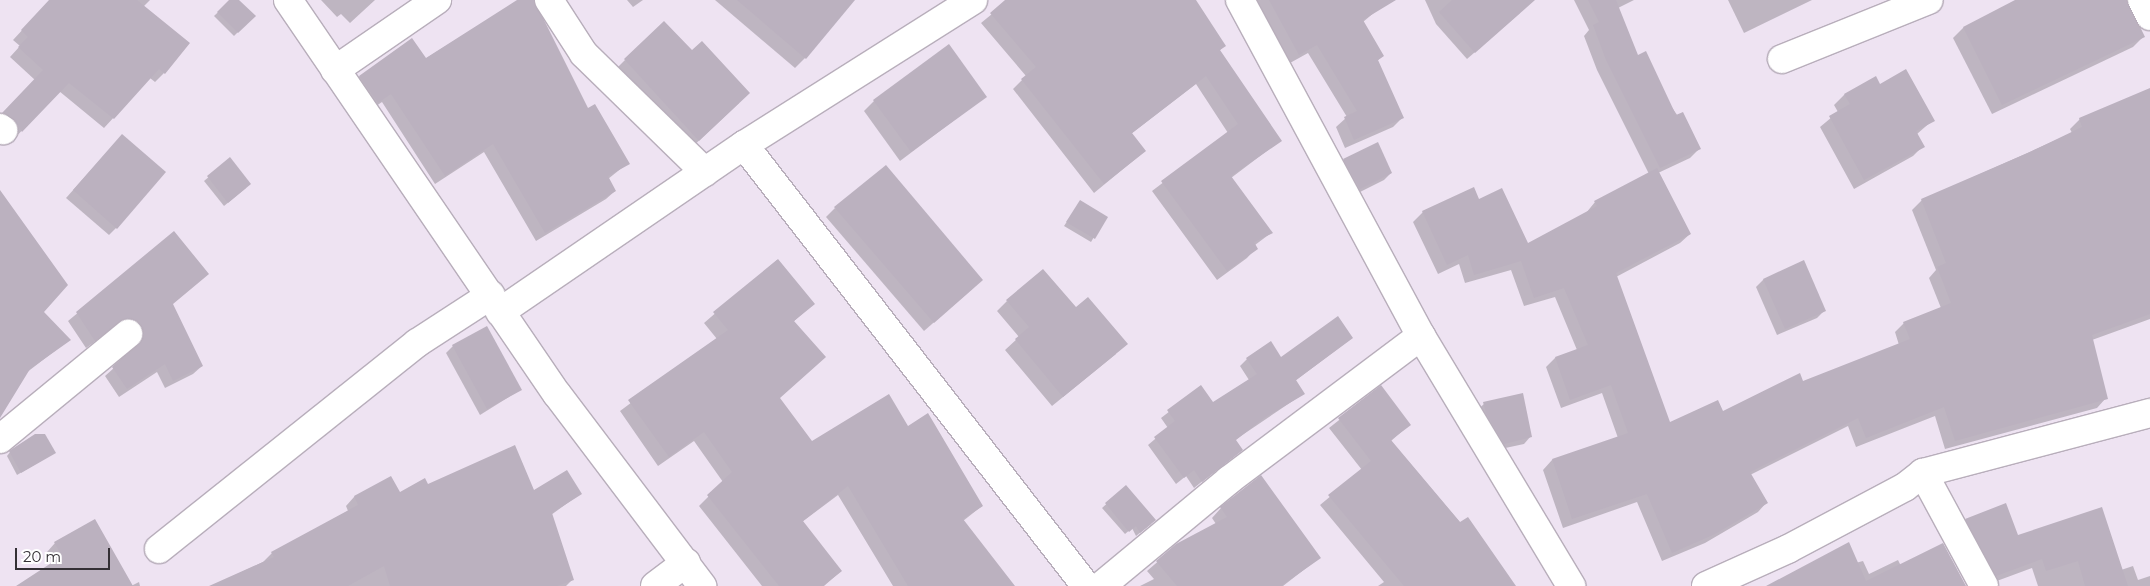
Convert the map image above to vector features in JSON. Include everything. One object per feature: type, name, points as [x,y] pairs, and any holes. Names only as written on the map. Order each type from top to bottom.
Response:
[{"type":"street","points":[[288,0],[557,394],[702,586]]},
{"type":"street","points":[[335,70],[437,0]]},
{"type":"street","points":[[549,0],[584,54],[705,172]]},
{"type":"street","points":[[159,549],[417,343],[496,303],[973,0]]},
{"type":"street","points":[[1240,0],[1421,336],[1571,586]]},
{"type":"street","points":[[1782,59],[1929,0]]},
{"type":"street","points":[[2142,0],[2150,16]]},
{"type":"street","points":[[744,145],[1086,586]]},
{"type":"street","points":[[0,439],[128,334]]},
{"type":"street","points":[[1101,586],[1229,480],[1421,336]]},
{"type":"street","points":[[1706,586],[1797,545],[1905,487],[1923,473],[2150,412]]},
{"type":"street","points":[[1923,473],[1984,586]]},
{"type":"street","points":[[655,586],[686,563]]},
{"type":"building","points":[[49,0],[137,0],[190,43],[165,74],[159,69],[114,119],[69,83],[22,132],[12,117],[2,113],[43,70],[18,47],[28,37],[21,30]]},
{"type":"building","points":[[229,0],[239,0],[256,16],[238,33],[217,12]]},
{"type":"building","points":[[517,0],[534,0],[588,108],[595,104],[630,164],[608,176],[616,191],[545,233],[493,144],[445,176],[391,94],[378,103],[359,76],[412,38],[426,58]]},
{"type":"building","points":[[737,0],[855,0],[806,59]]},
{"type":"building","points":[[1005,0],[1196,0],[1226,46],[1220,50],[1282,141],[1231,176],[1273,233],[1254,242],[1258,249],[1227,271],[1161,181],[1238,124],[1206,76],[1132,133],[1146,151],[1104,184],[1021,79],[1036,67],[990,13]]},
{"type":"building","points":[[1269,0],[1396,0],[1363,20],[1384,56],[1378,60],[1404,118],[1354,140],[1344,117],[1357,111],[1317,45],[1299,55]]},
{"type":"building","points":[[1452,0],[1535,0],[1475,53],[1439,12]]},
{"type":"building","points":[[1588,0],[1616,0],[1638,55],[1646,51],[1676,115],[1683,112],[1701,149],[1660,168],[1606,60],[1593,25],[1599,22]]},
{"type":"building","points":[[2015,0],[2127,0],[2145,37],[2002,105],[1963,27]]},
{"type":"building","points":[[664,21],[692,50],[702,41],[750,93],[699,141],[624,59]]},
{"type":"building","points":[[949,44],[987,97],[911,152],[873,100]]},
{"type":"building","points":[[1906,69],[1935,121],[1916,131],[1925,147],[1864,180],[1829,116],[1850,104],[1844,94],[1876,76],[1880,84]]},
{"type":"building","points":[[2150,88],[2150,314],[2092,335],[2108,399],[1955,441],[1944,407],[1866,438],[1858,418],[1750,472],[1768,503],[1715,534],[1672,553],[1647,494],[1572,519],[1552,459],[1628,433],[1611,385],[1570,400],[1555,357],[1588,345],[1564,288],[1534,298],[1521,261],[1474,275],[1468,255],[1447,265],[1422,211],[1474,187],[1479,199],[1502,188],[1528,243],[1597,206],[1594,201],[1657,168],[1691,234],[1616,273],[1670,422],[1718,400],[1723,411],[1800,373],[1803,381],[1910,339],[1903,322],[1951,303],[1937,267],[1946,263],[1921,199],[2030,152],[2082,127],[2079,118]]},
{"type":"building","points":[[122,134],[166,172],[117,229],[73,190]]},
{"type":"building","points":[[1378,142],[1392,173],[1360,189],[1343,159]]},
{"type":"building","points":[[230,157],[251,184],[228,203],[207,176]]},
{"type":"building","points":[[886,165],[983,280],[934,323],[834,207]]},
{"type":"building","points":[[0,190],[68,285],[44,312],[71,340],[30,369],[0,418]]},
{"type":"building","points":[[1080,200],[1108,217],[1095,239],[1066,222]]},
{"type":"building","points":[[174,231],[209,274],[173,304],[203,366],[173,381],[165,364],[127,389],[112,367],[142,340],[140,324],[125,319],[95,341],[76,312]]},
{"type":"building","points":[[778,259],[815,304],[794,321],[826,357],[780,398],[812,441],[889,394],[908,426],[928,413],[983,506],[963,519],[1015,586],[908,586],[848,486],[803,521],[842,571],[823,586],[779,586],[707,495],[732,472],[704,432],[669,457],[628,400],[728,330],[713,312]]},
{"type":"building","points":[[1804,260],[1826,311],[1785,329],[1763,279]]},
{"type":"building","points":[[1043,269],[1076,307],[1088,297],[1128,344],[1063,397],[1015,339],[1029,327],[1006,300]]},
{"type":"building","points":[[1338,316],[1353,338],[1296,380],[1305,394],[1264,418],[1236,440],[1243,450],[1202,482],[1194,470],[1184,478],[1154,437],[1175,421],[1167,410],[1201,385],[1213,402],[1257,374],[1246,358],[1271,341],[1281,357]]},
{"type":"building","points":[[487,326],[522,390],[487,409],[452,345]]},
{"type":"building","points":[[1381,385],[1411,425],[1391,440],[1460,522],[1468,517],[1516,586],[1404,586],[1328,495],[1371,461],[1338,418]]},
{"type":"building","points":[[1523,393],[1532,437],[1504,444],[1486,413],[1483,402]]},
{"type":"building","points":[[35,434],[45,434],[56,453],[21,473],[9,451]]},
{"type":"building","points":[[515,445],[534,490],[567,470],[582,494],[552,513],[574,580],[557,586],[390,586],[384,566],[348,586],[209,586],[274,557],[271,552],[358,505],[354,496],[391,476],[400,492],[425,478],[428,484]]},
{"type":"building","points":[[1261,475],[1321,558],[1281,586],[1177,586],[1156,561],[1176,544],[1227,517],[1220,507]]},
{"type":"building","points":[[1126,485],[1156,520],[1140,533],[1136,526],[1129,532],[1105,503]]},
{"type":"building","points":[[2006,503],[2018,535],[2102,507],[2128,586],[2085,586],[2078,561],[2046,571],[2042,559],[1996,576],[1965,519]]},
{"type":"building","points":[[95,519],[133,586],[16,586],[62,556],[54,542]]},
{"type":"building","points":[[1849,542],[1866,581],[1943,543],[1966,586],[1766,586]]}]
